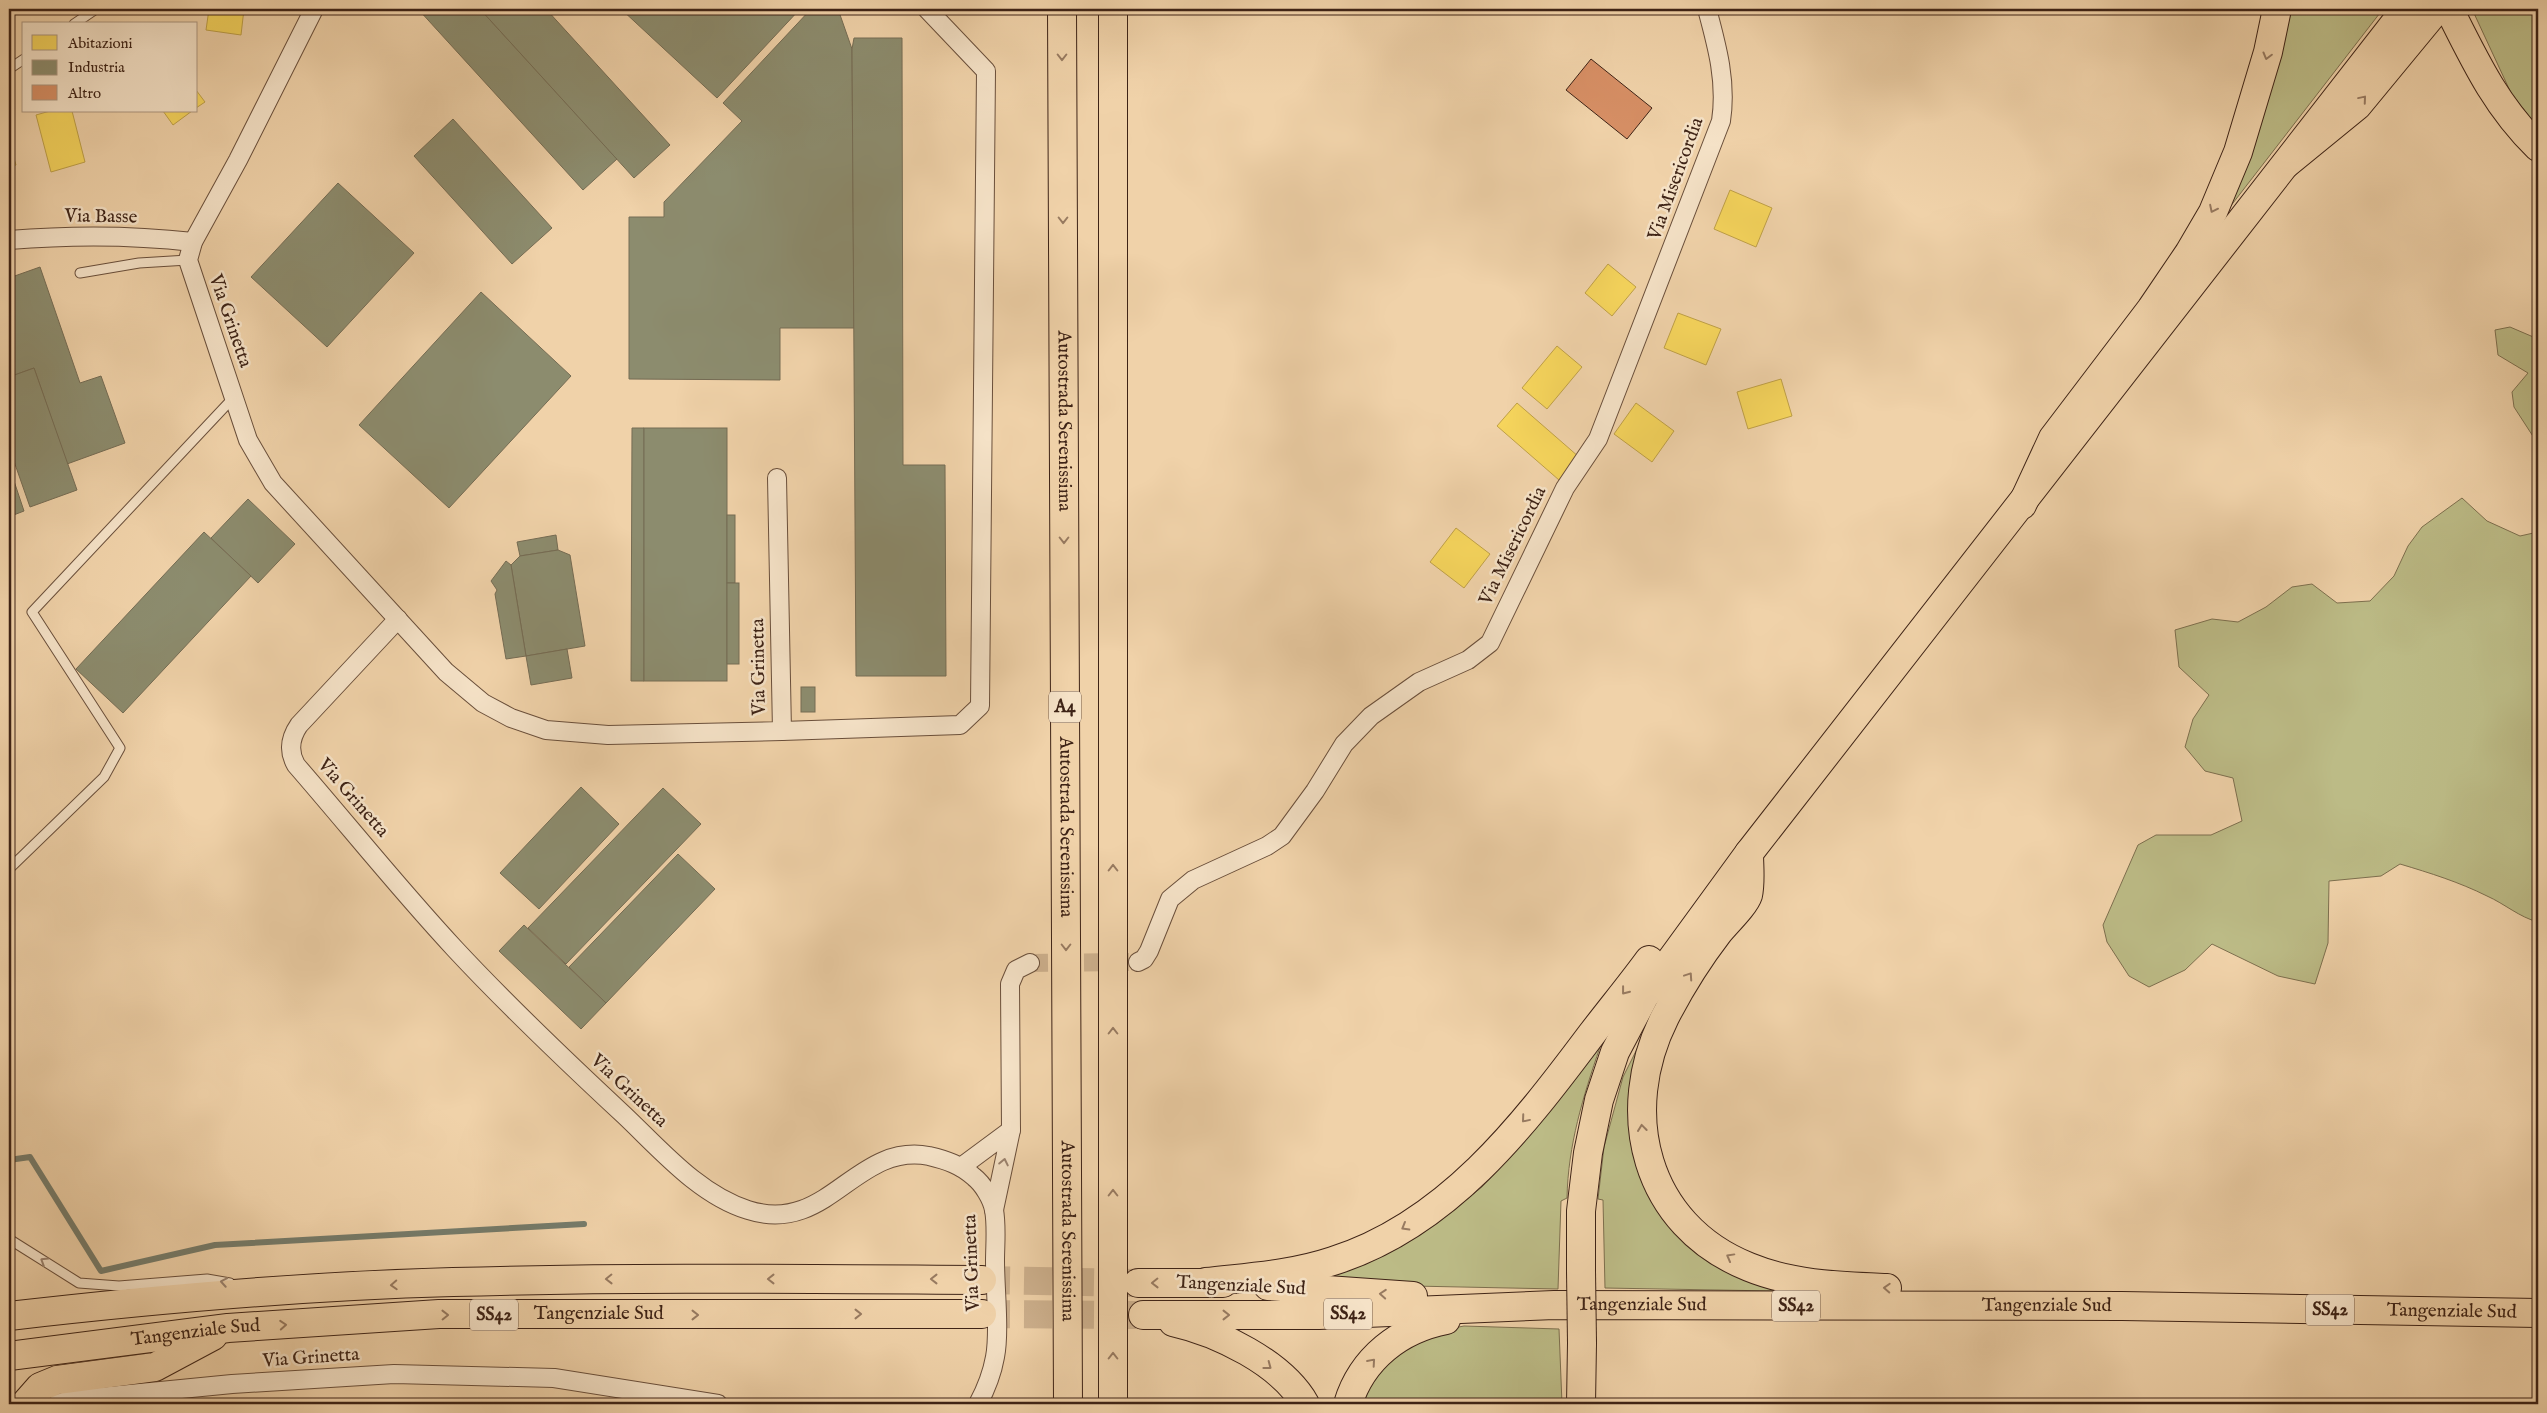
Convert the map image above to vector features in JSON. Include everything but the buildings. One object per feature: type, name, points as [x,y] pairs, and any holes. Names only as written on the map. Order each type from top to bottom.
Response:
[{"type":"highway","name":"Autostrada Serenissima","points":[[1062,9],[1068,1404]]},
{"type":"highway","points":[[1113,9],[1113,1404]]},
{"type":"highway","points":[[2022,505],[2053,438],[2151,309],[2189,253],[2212,212],[2238,152],[2268,52],[2277,9]]},
{"type":"highway","points":[[1581,1404],[1581,1211],[1588,1153],[1599,1100],[1616,1052],[1644,997],[1749,853],[2022,505],[2406,9]]},
{"type":"highway","points":[[2286,164],[2356,106],[2437,9]]},
{"type":"highway","points":[[2449,9],[2480,71],[2502,108],[2538,147]]},
{"type":"highway","points":[[1206,1282],[1290,1273],[1334,1261],[1375,1244],[1408,1226],[1449,1198],[1501,1148],[1555,1084],[1715,871],[1749,853]]},
{"type":"highway","points":[[1749,853],[1748,896],[1716,935],[1682,986],[1665,1017],[1647,1064],[1642,1093],[1641,1120],[1643,1140],[1650,1164],[1674,1209],[1692,1230],[1717,1249],[1748,1267],[1782,1277],[1824,1286],[1974,1292],[2039,1306]]},
{"type":"highway","name":"Tangenziale Sud","points":[[9,1316],[117,1303],[272,1291],[451,1282],[632,1278],[982,1280]]},
{"type":"highway","name":"Tangenziale Sud","points":[[1138,1283],[1206,1282],[1554,1305]]},
{"type":"highway","points":[[1348,1404],[1370,1363],[1391,1342],[1413,1329],[1444,1320],[1554,1305]]},
{"type":"highway","name":"Tangenziale Sud","points":[[1306,1404],[1279,1375],[1237,1346],[1185,1325],[1142,1316],[1319,1315],[1554,1305],[2122,1306],[2538,1313]]},
{"type":"highway","name":"Tangenziale Sud","points":[[9,1356],[228,1328],[439,1314],[982,1314]]},
{"type":"highway","points":[[25,1404],[40,1387],[56,1380],[155,1367],[228,1328]]},
{"type":"street","name":"Via Grinetta","points":[[314,9],[238,160],[193,242],[188,260],[248,440],[273,482],[446,672],[484,703],[512,718],[546,730],[608,735],[782,731],[777,478]]},
{"type":"street","points":[[782,731],[960,725],[980,706],[986,71],[927,9]]},
{"type":"street","name":"Via Misericordia","points":[[1138,962],[1144,959],[1149,951],[1170,899],[1193,880],[1267,846],[1282,836],[1315,791],[1344,744],[1370,716],[1419,682],[1468,660],[1490,643],[1565,488],[1598,439],[1721,121],[1724,84],[1707,9]]},
{"type":"street","name":"Via Basse","points":[[9,240],[44,237],[167,239],[193,242]]},
{"type":"street","name":"Via Grinetta","points":[[398,619],[299,725],[290,742],[292,759],[455,949],[585,1078],[689,1175],[726,1202],[751,1212],[779,1214],[806,1209],[830,1197],[875,1164],[895,1156],[918,1154],[943,1159],[961,1167],[977,1179],[994,1210],[996,1354],[989,1383],[978,1404]]},
{"type":"street","points":[[994,1210],[1011,1130],[1010,984],[1016,970],[1030,963]]},
{"type":"street","points":[[961,1167],[1011,1130]]},
{"type":"street","name":"Via Grinetta","points":[[56,1404],[69,1400],[232,1384],[394,1374],[554,1378],[718,1404]]},
{"type":"lane","points":[[77,22],[96,9]]},
{"type":"lane","points":[[9,69],[22,60]]},
{"type":"lane","points":[[80,273],[139,263],[188,260]]},
{"type":"lane","points":[[9,869],[104,777],[120,748],[32,612],[234,397]]},
{"type":"lane","points":[[9,1239],[80,1283],[119,1286],[207,1279],[272,1291]]},
{"type":"lane","points":[[156,1348],[228,1328]]},
{"type":"shaded area","points":[[2283,9],[2383,9],[2216,225]]},
{"type":"shaded area","points":[[2472,9],[2538,9],[2538,128],[2511,93]]},
{"type":"shaded area","points":[[2510,327],[2538,339],[2538,444],[2514,407],[2512,392],[2528,373],[2498,355],[2495,330]]},
{"type":"shaded area","points":[[2462,498],[2487,521],[2520,536],[2538,532],[2538,922],[2466,886],[2400,864],[2381,876],[2329,881],[2328,943],[2315,984],[2278,976],[2212,944],[2185,970],[2149,987],[2129,976],[2107,942],[2103,925],[2138,845],[2156,835],[2211,835],[2242,821],[2233,778],[2205,771],[2185,747],[2193,719],[2209,695],[2179,667],[2175,630],[2212,619],[2238,622],[2266,607],[2292,587],[2312,584],[2337,603],[2370,601],[2394,576],[2408,546],[2422,527]]},
{"type":"shaded area","points":[[1641,1041],[1641,1167],[1774,1291],[1605,1288],[1603,1200],[1598,1199],[1604,1147],[1623,1077]]},
{"type":"shaded area","points":[[1600,1047],[1582,1103],[1573,1140],[1567,1198],[1561,1201],[1558,1289],[1316,1284],[1297,1278],[1386,1251],[1444,1217],[1482,1187],[1513,1154]]},
{"type":"shaded area","points":[[1464,1326],[1559,1329],[1562,1404],[1357,1404],[1384,1359],[1438,1331]]},
{"type":"waterway","points":[[9,1160],[30,1157],[101,1271],[215,1245],[584,1224]]},
{"type":"tunnel","points":[[1030,963],[1138,962]]},
{"type":"tunnel","points":[[982,1280],[1137,1283]]},
{"type":"tunnel","points":[[982,1314],[1143,1315]]}]
